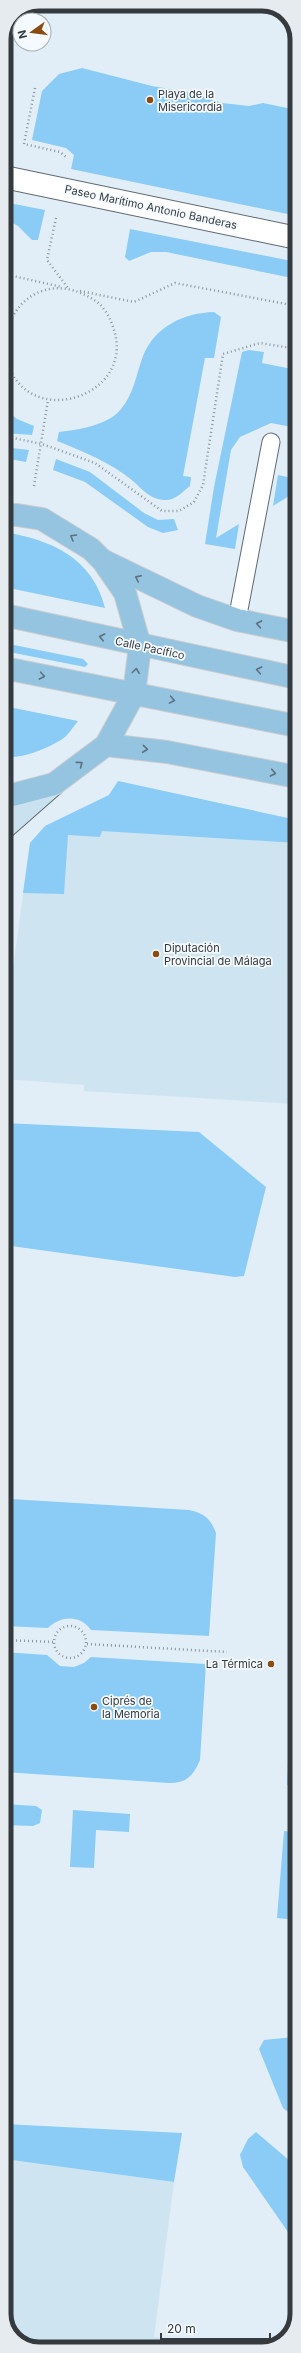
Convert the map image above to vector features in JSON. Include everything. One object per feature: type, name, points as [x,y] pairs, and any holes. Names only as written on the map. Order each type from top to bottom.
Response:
[{"type":"main road","points":[[11,515],[28,516],[42,519],[91,549],[104,561],[125,593],[140,646],[134,694],[106,745],[54,784],[11,822]]},
{"type":"main road","points":[[104,561],[197,606],[237,620],[290,631]]},
{"type":"main road","name":"Calle Pacífico","points":[[11,617],[140,646],[290,677]]},
{"type":"main road","points":[[11,669],[290,725]]},
{"type":"main road","points":[[106,745],[167,752],[290,776]]},
{"type":"main road","points":[[11,795],[54,784]]},
{"type":"street","name":"Paseo Marítimo Antonio Banderas","points":[[11,178],[290,237]]},
{"type":"lane","points":[[237,620],[271,442]]},
{"type":"path","points":[[11,276],[134,302],[175,283],[290,305]]},
{"type":"path","points":[[11,318],[25,300],[38,292],[68,288],[85,294],[100,305],[110,320],[116,338],[115,356],[108,374],[97,388],[81,397],[63,400],[48,400],[31,392],[18,383],[11,368]]},
{"type":"path","points":[[11,438],[42,444],[95,463],[162,511],[179,511],[194,502],[203,485],[223,354],[260,343],[290,348]]},
{"type":"path","points":[[28,516],[42,444],[48,400]]},
{"type":"path","points":[[73,1626],[80,1629],[85,1635],[87,1644],[84,1651],[78,1656],[72,1658],[64,1657],[58,1653],[54,1642],[55,1634],[63,1627],[73,1626]]},
{"type":"path","points":[[11,1640],[54,1642]]},
{"type":"path","points":[[87,1644],[226,1652]]},
{"type":"shaded area","points":[[82,68],[152,86],[193,93],[222,103],[249,106],[263,103],[290,109],[290,215],[71,169],[74,155],[66,148],[32,140],[42,91],[59,74]]},
{"type":"shaded area","points":[[11,203],[45,210],[38,240],[32,240],[18,226],[11,222]]},
{"type":"shaded area","points":[[130,229],[290,261],[290,278],[166,252],[151,252],[129,261],[125,257]]},
{"type":"shaded area","points":[[214,312],[221,317],[214,358],[205,358],[183,476],[191,477],[190,486],[175,498],[164,500],[155,498],[147,494],[133,481],[115,468],[57,441],[59,432],[93,426],[109,419],[121,409],[132,390],[143,356],[148,346],[163,329],[182,318]]},
{"type":"shaded area","points":[[249,350],[264,352],[262,363],[290,369],[290,427],[271,423],[240,437],[231,450],[216,538],[239,524],[235,549],[205,544],[214,487],[242,352]]},
{"type":"shaded area","points":[[11,414],[17,419],[34,426],[32,435],[11,434]]},
{"type":"shaded area","points":[[11,448],[29,450],[26,462],[11,459]]},
{"type":"shaded area","points":[[56,459],[90,472],[144,513],[158,520],[174,519],[178,530],[163,533],[148,527],[85,482],[53,470]]},
{"type":"shaded area","points":[[278,475],[290,478],[290,495],[273,506]]},
{"type":"shaded area","points":[[11,533],[38,540],[53,546],[80,564],[99,590],[105,608],[11,588]]},
{"type":"shaded area","points":[[11,644],[83,659],[88,664],[85,667],[11,652]]},
{"type":"shaded area","points":[[11,707],[78,721],[64,738],[34,753],[11,757]]},
{"type":"shaded area","name":"Diputación Provincial de Málaga","points":[[118,781],[290,818],[290,1104],[84,1091],[84,1085],[11,1080],[11,983],[30,843],[45,826],[109,795]]},
{"type":"shaded area","points":[[118,781],[290,818],[290,843],[102,831],[100,837],[68,835],[64,894],[23,893],[30,843],[45,826],[109,795]]},
{"type":"shaded area","points":[[11,1123],[199,1132],[266,1187],[244,1276],[235,1277],[11,1246]]},
{"type":"shaded area","points":[[11,1499],[189,1510],[203,1515],[212,1524],[216,1533],[209,1636],[91,1630],[82,1622],[71,1618],[59,1621],[48,1628],[11,1626]]},
{"type":"shaded area","points":[[11,1652],[47,1655],[60,1666],[74,1667],[84,1663],[91,1657],[206,1664],[200,1760],[189,1778],[180,1782],[169,1783],[11,1772]]},
{"type":"shaded area","points":[[288,1762],[290,1762],[290,1785],[287,1785]]},
{"type":"shaded area","points":[[11,1804],[36,1806],[42,1810],[40,1823],[33,1826],[11,1825]]},
{"type":"shaded area","points":[[73,1810],[130,1814],[129,1832],[96,1830],[94,1868],[70,1867]]},
{"type":"shaded area","points":[[284,1831],[290,1831],[290,1919],[277,1918]]},
{"type":"shaded area","points":[[290,2037],[290,2114],[283,2108],[259,2049],[264,2040]]},
{"type":"shaded area","points":[[11,2124],[182,2133],[174,2182],[11,2160]]},
{"type":"shaded area","points":[[256,2132],[290,2161],[290,2235],[243,2167],[240,2155],[248,2139]]},
{"type":"shaded area","points":[[11,2160],[174,2182],[154,2337],[190,2341],[35,2342],[22,2336],[16,2330],[11,2316]]},
{"type":"place","name":"Playa de la Misericordia","points":[[150,100]]},
{"type":"place","name":"Diputación Provincial de Málaga","points":[[156,954]]},
{"type":"place","name":"La Térmica","points":[[271,1664]]},
{"type":"place","name":"Ciprés de la Memoria","points":[[94,1707]]}]
